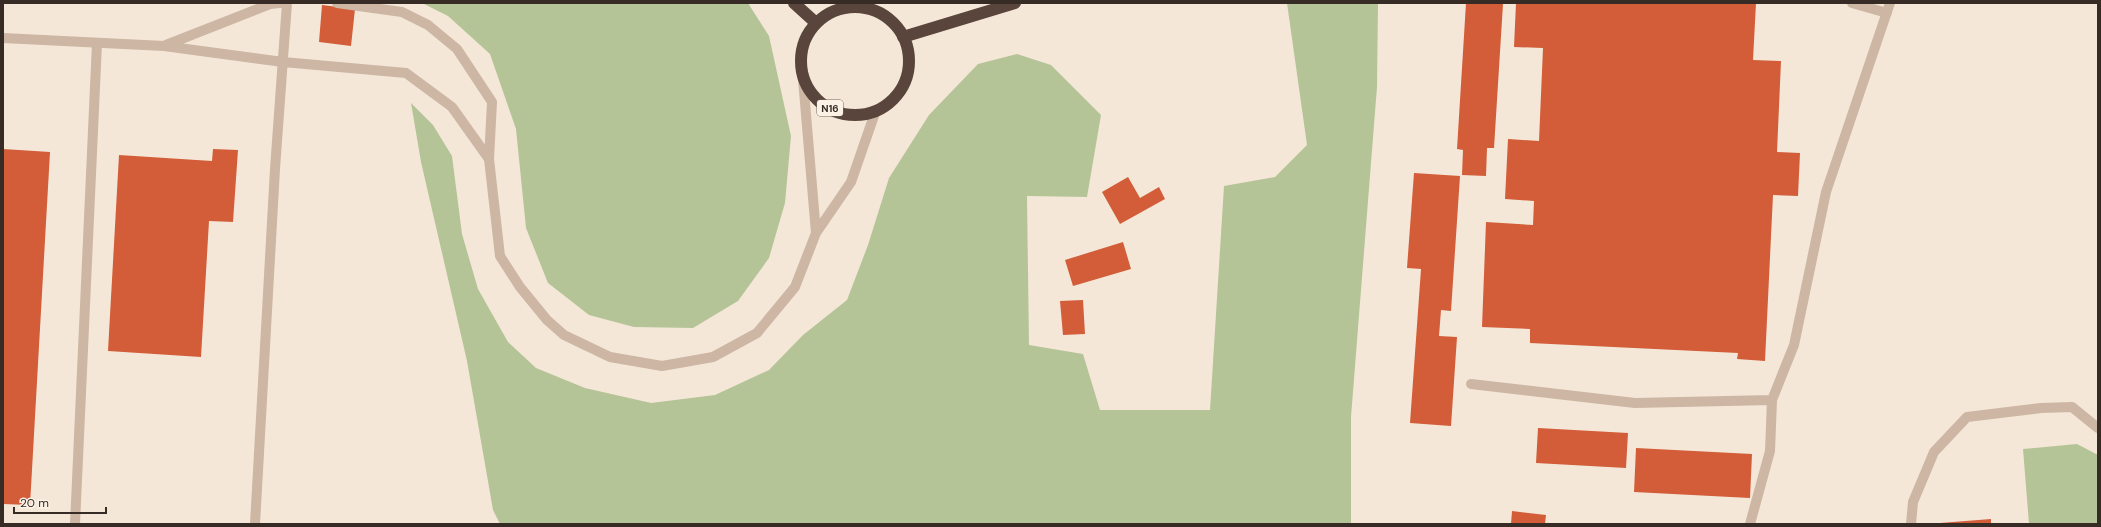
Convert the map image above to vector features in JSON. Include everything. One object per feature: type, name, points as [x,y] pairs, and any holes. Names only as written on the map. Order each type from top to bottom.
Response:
[{"type":"highway","points":[[794,3],[816,23]]},
{"type":"highway","points":[[903,37],[1015,3]]},
{"type":"highway","name":"N16","points":[[846,7],[863,7],[880,12],[894,23],[903,37],[908,54],[908,71],[902,87],[891,101],[876,110],[859,115],[842,113],[826,106],[812,94],[804,79],[801,64],[802,49],[807,35],[816,23],[829,13],[846,7]]},
{"type":"lane","points":[[164,46],[270,4],[280,3]]},
{"type":"lane","points":[[256,524],[275,169],[287,3]]},
{"type":"lane","points":[[337,3],[402,12],[428,25],[457,49],[492,102],[489,159],[500,256],[520,287],[547,320],[564,334],[610,357],[662,366],[713,357],[757,333],[795,287],[816,233],[851,182],[876,110]]},
{"type":"lane","points":[[1750,524],[1770,451],[1772,400],[1794,345],[1826,192],[1888,8],[1852,3]]},
{"type":"lane","points":[[3,38],[164,46],[283,62],[406,73],[452,107],[489,159]]},
{"type":"lane","points":[[75,524],[97,42]]},
{"type":"lane","points":[[804,79],[816,233]]},
{"type":"lane","points":[[1471,384],[1635,403],[1772,400]]},
{"type":"lane","points":[[1911,524],[1912,502],[1934,452],[1967,417],[2041,408],[2072,407],[2098,428]]},
{"type":"green space","points":[[422,3],[748,3],[769,36],[791,136],[785,203],[769,258],[738,301],[693,328],[634,327],[589,315],[548,283],[526,228],[516,129],[490,54],[448,16]]},
{"type":"green space","points":[[1287,3],[1378,3],[1377,87],[1351,417],[1351,524],[500,524],[493,510],[467,361],[421,162],[411,103],[433,125],[452,156],[462,234],[478,289],[508,342],[536,368],[585,388],[651,403],[715,395],[769,370],[803,335],[847,300],[868,245],[889,178],[929,115],[978,64],[1017,54],[1051,65],[1101,115],[1087,197],[1027,196],[1029,345],[1083,354],[1100,410],[1210,410],[1224,186],[1275,177],[1307,145]]},
{"type":"green space","points":[[2077,444],[2098,455],[2098,524],[2029,524],[2023,449]]},
{"type":"building","points":[[1466,3],[1503,4],[1494,148],[1487,148],[1486,176],[1462,175],[1463,150],[1457,149]]},
{"type":"building","points":[[1516,3],[1756,3],[1753,60],[1781,61],[1777,152],[1800,153],[1798,196],[1773,195],[1765,361],[1737,359],[1738,353],[1530,343],[1530,329],[1482,327],[1486,222],[1533,225],[1534,201],[1505,199],[1508,139],[1539,141],[1543,48],[1514,47]]},
{"type":"building","points":[[322,5],[355,9],[351,46],[319,42]]},
{"type":"building","points":[[3,149],[50,152],[30,505],[3,504]]},
{"type":"building","points":[[213,149],[238,150],[233,222],[209,221],[201,357],[108,351],[119,155],[212,161]]},
{"type":"building","points":[[1414,173],[1460,176],[1451,311],[1441,310],[1439,336],[1457,337],[1451,426],[1410,423],[1421,269],[1407,268]]},
{"type":"building","points":[[1128,177],[1140,198],[1159,187],[1165,199],[1120,224],[1102,192]]},
{"type":"building","points":[[1123,242],[1131,269],[1073,286],[1065,260]]},
{"type":"building","points":[[1083,300],[1085,334],[1063,335],[1060,301]]},
{"type":"building","points":[[1538,428],[1628,433],[1626,468],[1536,463]]},
{"type":"building","points":[[1636,448],[1752,454],[1750,498],[1634,492]]},
{"type":"building","points":[[1512,511],[1546,515],[1545,524],[1511,524]]},
{"type":"building","points":[[1991,519],[1991,524],[1940,524],[1940,523]]}]
